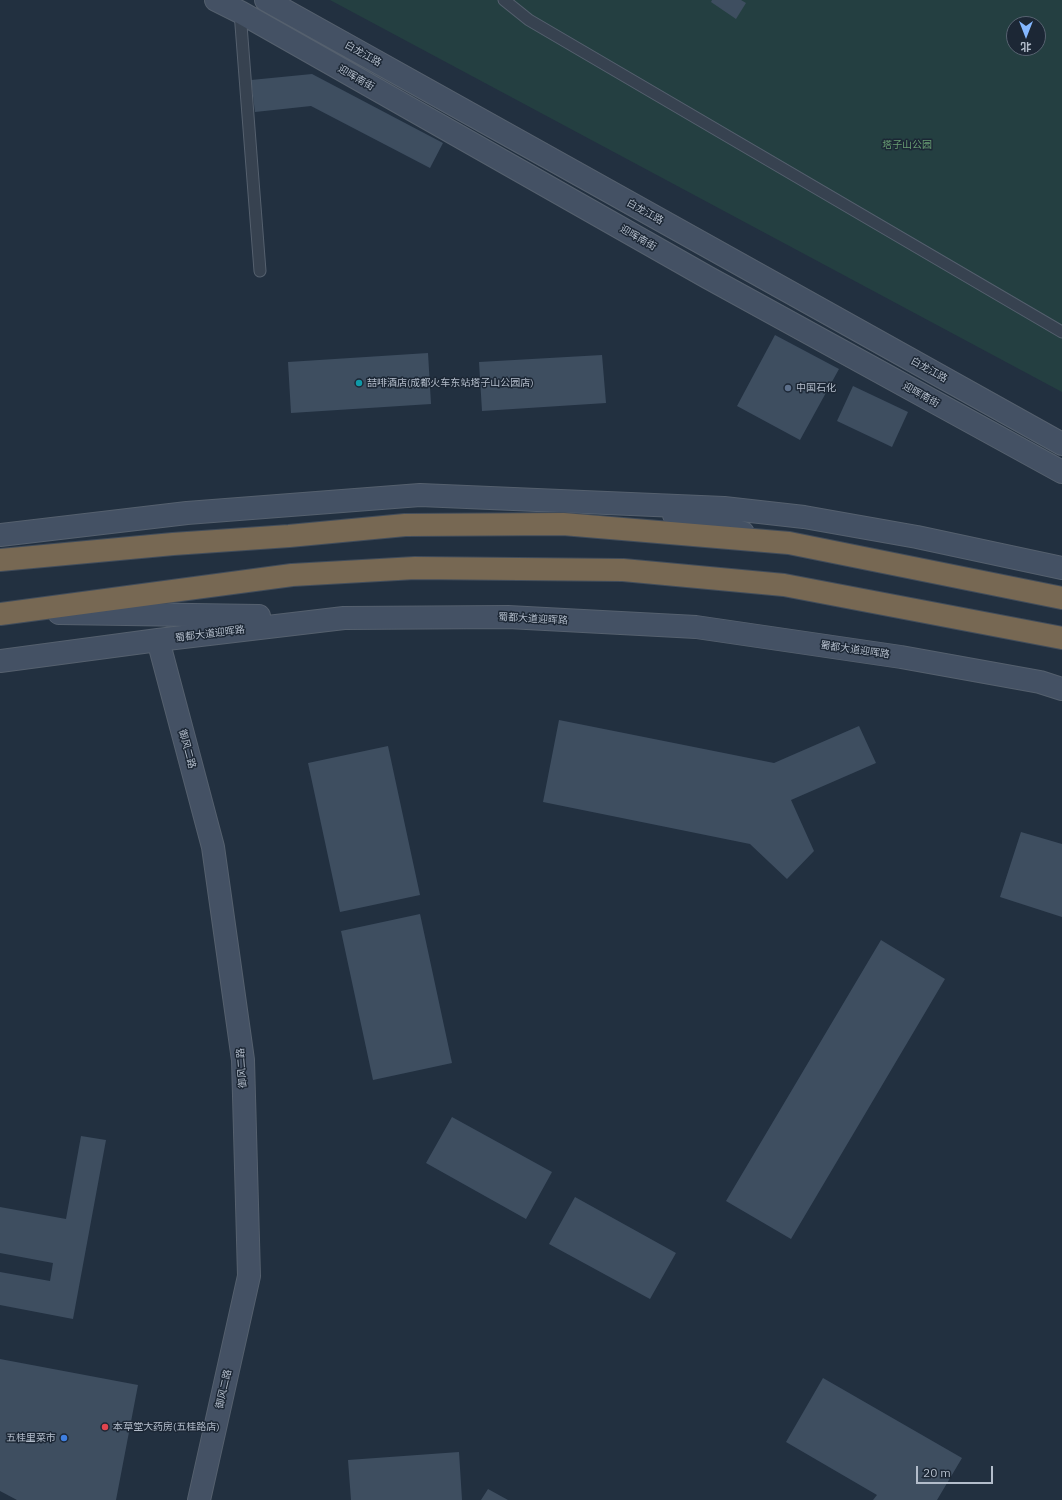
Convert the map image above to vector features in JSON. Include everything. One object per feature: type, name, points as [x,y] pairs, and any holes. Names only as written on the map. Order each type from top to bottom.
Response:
[{"type":"highway","points":[[0,560],[405,525],[563,524],[789,543],[910,566],[1062,598]]},
{"type":"highway","points":[[8,613],[292,575],[416,568],[623,570],[784,585],[1060,638]]},
{"type":"street","name":"迎晖南街","points":[[216,0],[240,12],[707,277],[1062,472]]},
{"type":"street","name":"白龙江路","points":[[266,0],[1062,444]]},
{"type":"street","points":[[0,535],[187,512],[420,495],[724,508],[804,517],[917,537],[1062,568]]},
{"type":"street","points":[[629,503],[773,541]]},
{"type":"street","points":[[0,544],[88,525]]},
{"type":"street","points":[[8,613],[344,618]]},
{"type":"street","name":"蜀都大道迎晖路","points":[[0,661],[158,640],[344,618],[508,617],[696,627],[901,657],[1040,682],[1062,689]]},
{"type":"street","name":"御风二路","points":[[158,640],[213,847],[243,1060],[249,1276],[199,1500]]},
{"type":"lane","points":[[504,0],[529,20],[1062,332]]},
{"type":"lane","points":[[240,12],[260,271]]},
{"type":"green space","name":"塔子山公园","points":[[330,0],[1062,0],[1062,392]]},
{"type":"building","points":[[712,0],[741,0],[746,3],[736,19],[711,2]]},
{"type":"building","points":[[312,74],[443,143],[430,168],[311,106],[255,112],[251,80]]},
{"type":"building","name":"中国石化","points":[[775,335],[839,369],[800,440],[737,406]]},
{"type":"building","name":"喆啡酒店(成都火车东站塔子山公园店)","points":[[428,353],[431,404],[291,413],[288,362]]},
{"type":"building","points":[[602,355],[606,403],[482,411],[479,362]]},
{"type":"building","points":[[853,386],[908,412],[892,447],[837,421]]},
{"type":"building","points":[[559,720],[774,763],[859,726],[876,763],[791,800],[814,851],[787,879],[750,844],[543,802]]},
{"type":"building","points":[[388,746],[420,895],[340,912],[308,763]]},
{"type":"building","points":[[1021,832],[1062,844],[1062,917],[1000,897]]},
{"type":"building","points":[[420,914],[452,1063],[373,1080],[341,931]]},
{"type":"building","points":[[881,940],[945,979],[791,1239],[726,1201]]},
{"type":"building","points":[[452,1117],[552,1172],[526,1219],[426,1163]]},
{"type":"building","points":[[81,1136],[106,1140],[73,1319],[0,1305],[0,1272],[50,1281],[53,1263],[0,1253],[0,1207],[66,1219]]},
{"type":"building","points":[[575,1197],[676,1253],[650,1299],[549,1244]]},
{"type":"building","name":"五桂里菜市","points":[[0,1359],[138,1385],[116,1500],[17,1500],[0,1491]]},
{"type":"building","points":[[823,1378],[962,1458],[937,1500],[873,1500],[877,1495],[786,1442]]},
{"type":"building","points":[[459,1452],[462,1500],[351,1500],[348,1460]]},
{"type":"building","points":[[488,1489],[508,1500],[481,1500]]},
{"type":"place","name":"喆啡酒店(成都火车东站塔子山公园店)","points":[[359,383]]},
{"type":"place","name":"中国石化","points":[[788,388]]},
{"type":"place","name":"本草堂大药房(五桂路店)","points":[[105,1427]]},
{"type":"place","name":"五桂里菜市","points":[[64,1438]]}]
